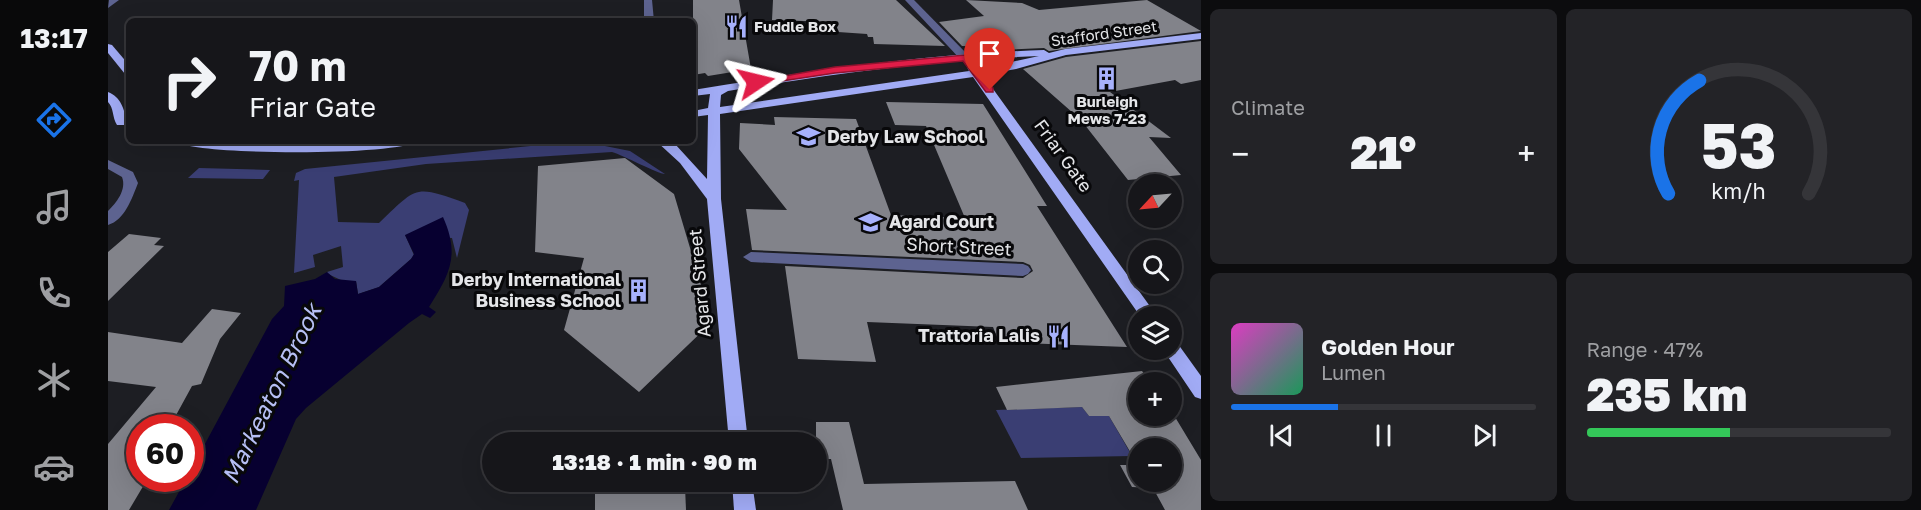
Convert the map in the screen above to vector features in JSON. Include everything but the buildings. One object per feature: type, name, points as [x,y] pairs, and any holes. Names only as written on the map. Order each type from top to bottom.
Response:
[{"type":"main road","name":"Stafford Street","points":[[696,114],[977,73],[1016,66],[1065,52],[1201,36]]},
{"type":"main road","points":[[108,48],[126,69]]},
{"type":"main road","points":[[696,92],[835,70],[965,58],[1065,52]]},
{"type":"main road","name":"Friar Gate","points":[[965,58],[1142,306]]},
{"type":"main road","points":[[714,199],[716,178],[713,112],[716,93],[726,87]]},
{"type":"main road","points":[[108,95],[117,105],[125,124]]},
{"type":"main road","points":[[108,115],[125,124]]},
{"type":"main road","points":[[205,144],[294,150],[372,144]]},
{"type":"main road","name":"Agard Street","points":[[666,144],[686,159],[714,199],[737,432]]},
{"type":"main road","points":[[1180,360],[1201,391]]},
{"type":"main road","points":[[743,492],[745,510]]},
{"type":"street","points":[[108,6],[116,0]]},
{"type":"street","points":[[648,0],[649,18]]},
{"type":"street","name":"Friar Gate","points":[[909,0],[965,58]]},
{"type":"street","points":[[108,164],[128,175],[131,183],[124,203],[108,220]]},
{"type":"street","name":"Short Street","points":[[751,257],[1023,270]]},
{"type":"shaded area","points":[[551,144],[595,144],[630,151],[665,174],[612,152],[426,164],[334,177],[338,222],[379,223],[402,202],[418,192],[436,193],[465,203],[469,210],[457,258],[452,238],[405,235],[414,255],[411,259],[379,287],[358,294],[356,281],[343,281],[327,272],[343,267],[341,246],[313,255],[315,267],[294,273],[299,180],[294,181],[296,173],[305,169]]},
{"type":"shaded area","points":[[199,168],[270,170],[263,179],[188,178]]},
{"type":"shaded area","points":[[1082,407],[1089,416],[1109,416],[1128,449],[1128,456],[1021,458],[996,410]]},
{"type":"water","name":"Markeaton Brook","points":[[443,217],[452,253],[447,274],[429,307],[436,312],[430,318],[422,314],[409,323],[306,408],[296,419],[256,510],[169,510],[179,492],[204,492],[204,446],[272,319],[284,306],[285,286],[315,279],[327,272],[335,279],[356,281],[358,294],[379,287],[414,254],[405,235]]},
{"type":"place","name":"Fuddle Box","points":[[736,27]]},
{"type":"place","name":"Burleigh Mews 7-23","points":[[1107,78]]},
{"type":"place","name":"Derby Law School","points":[[809,137]]},
{"type":"place","name":"Agard Court","points":[[871,222]]},
{"type":"place","name":"Derby International Business School","points":[[639,290]]},
{"type":"place","name":"Trattoria Lalis","points":[[1058,336]]},
{"type":"route","points":[[756,82],[835,70],[965,58],[990,90]]}]
